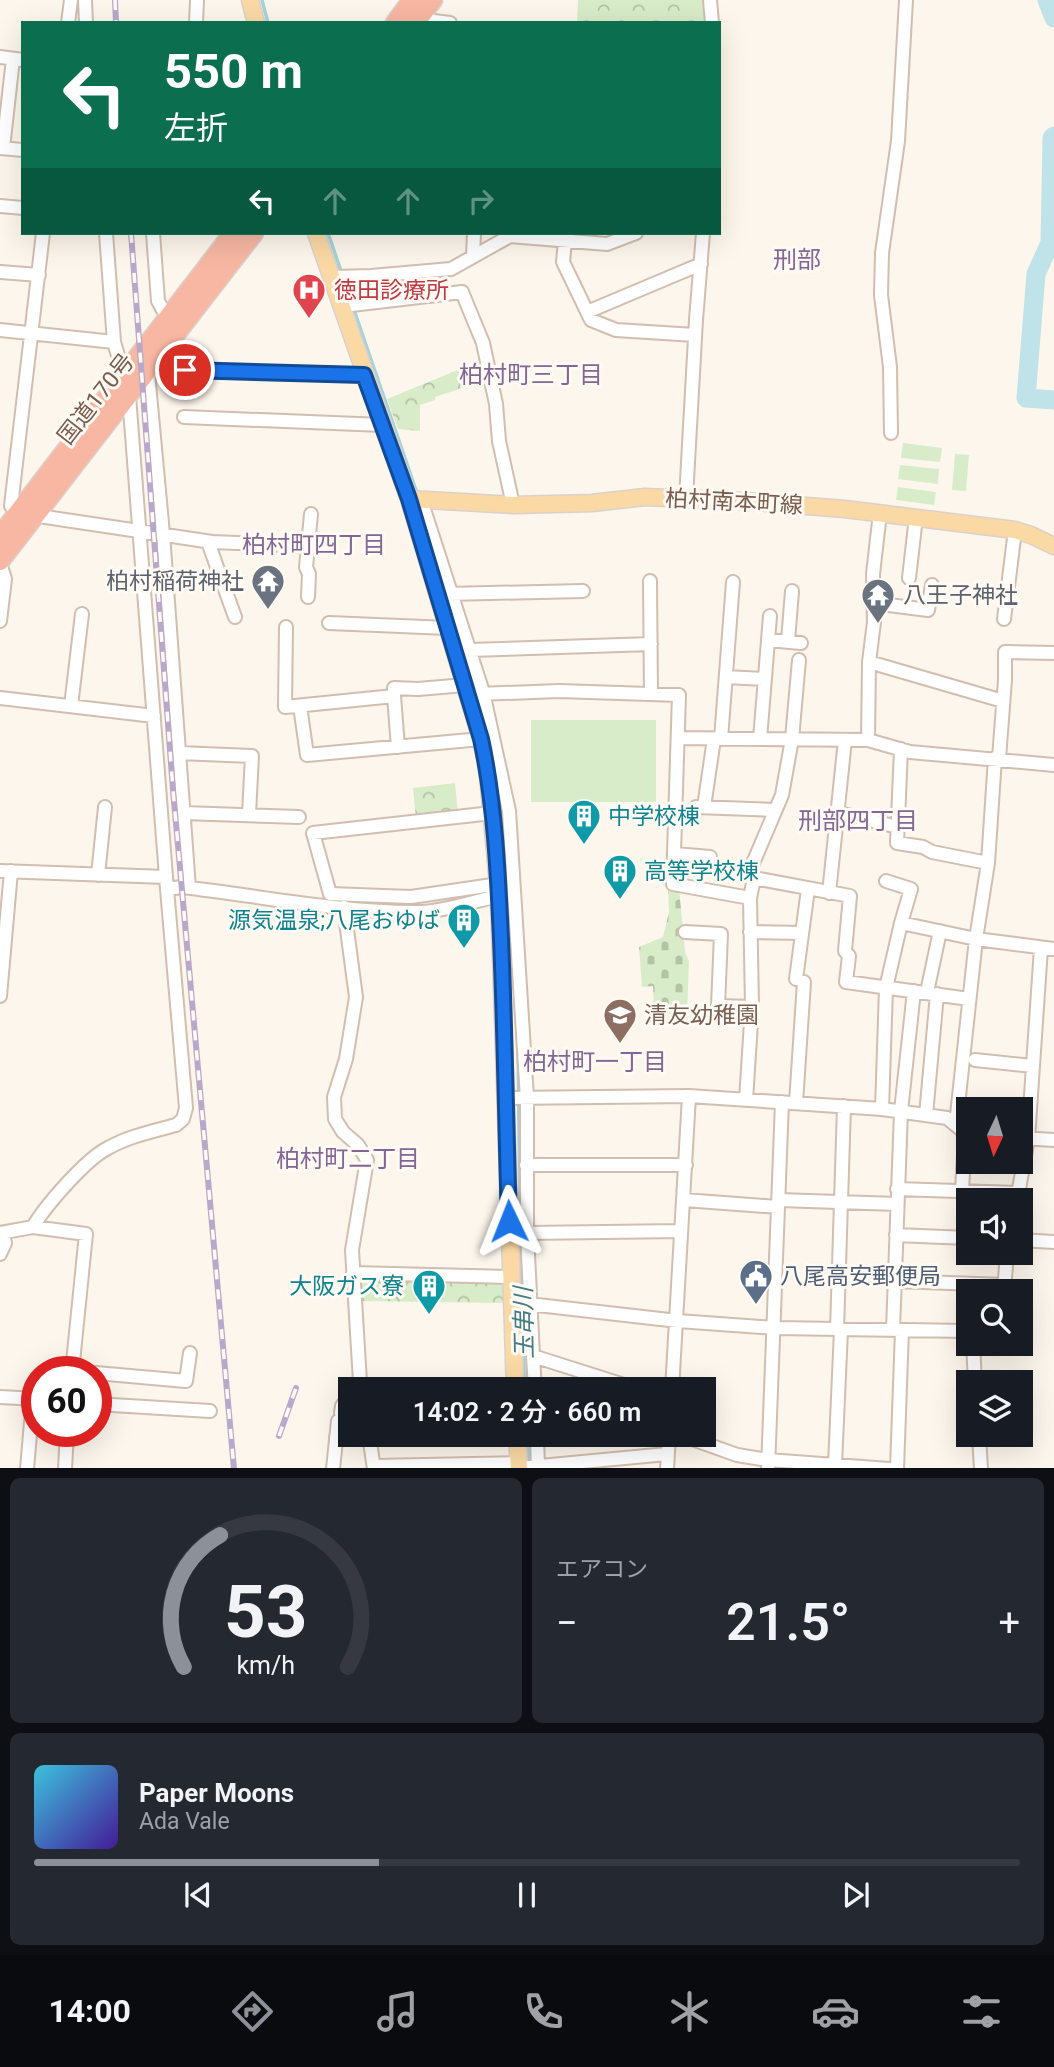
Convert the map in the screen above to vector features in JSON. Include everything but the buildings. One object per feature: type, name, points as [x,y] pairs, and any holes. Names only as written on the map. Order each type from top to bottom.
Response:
[{"type":"highway","points":[[396,21],[412,0]]},
{"type":"highway","points":[[417,21],[433,0]]},
{"type":"highway","name":"国道170号","points":[[0,562],[18,514],[129,396],[149,371],[173,326],[232,235]]},
{"type":"highway","name":"国道170号","points":[[0,536],[124,376],[173,326],[252,235]]},
{"type":"main road","points":[[250,0],[255,21]]},
{"type":"main road","points":[[317,235],[382,425],[415,499],[446,595],[448,628],[474,692],[492,813],[517,1098],[510,1277],[521,1303],[516,1377]]},
{"type":"main road","name":"柏村南本町線","points":[[415,499],[513,505],[592,503],[645,497],[798,505],[1015,530],[1054,545]]},
{"type":"main road","points":[[521,1447],[527,1467]]},
{"type":"street","points":[[68,21],[71,0]]},
{"type":"street","points":[[85,0],[86,21]]},
{"type":"street","points":[[196,21],[197,0]]},
{"type":"street","points":[[710,0],[712,21]]},
{"type":"street","points":[[891,433],[890,367],[881,295],[882,253],[898,141],[906,0]]},
{"type":"street","points":[[12,59],[2,148],[21,150]]},
{"type":"street","points":[[0,206],[21,208]]},
{"type":"street","points":[[43,235],[11,506],[18,514],[208,542],[308,546]]},
{"type":"street","points":[[106,235],[114,342],[124,376]]},
{"type":"street","points":[[153,235],[158,301],[173,326]]},
{"type":"street","points":[[473,256],[474,235]]},
{"type":"street","points":[[332,277],[451,269],[510,236],[607,244],[631,235]]},
{"type":"street","points":[[686,498],[703,235]]},
{"type":"street","points":[[565,240],[563,262],[591,320],[616,330],[695,335]]},
{"type":"street","points":[[587,312],[701,264]]},
{"type":"street","points":[[0,272],[38,275]]},
{"type":"street","points":[[343,306],[462,292],[483,343],[496,404],[499,442],[513,505]]},
{"type":"street","points":[[0,330],[114,342]]},
{"type":"street","points":[[189,888],[149,371],[364,375]]},
{"type":"street","points":[[33,1227],[41,1213],[104,1150],[122,1141],[176,1125],[183,1119],[186,1108],[129,396]]},
{"type":"street","points":[[184,417],[382,425]]},
{"type":"street","points":[[867,740],[873,574],[880,513]]},
{"type":"street","points":[[307,597],[309,574],[306,567],[311,514]]},
{"type":"street","points":[[909,578],[916,517]]},
{"type":"street","points":[[1004,619],[1015,530]]},
{"type":"street","points":[[208,542],[235,617]]},
{"type":"street","points":[[0,562],[5,579],[0,621]]},
{"type":"street","points":[[650,581],[651,694]]},
{"type":"street","points":[[733,582],[726,677],[718,738],[700,807],[775,810]]},
{"type":"street","points":[[873,603],[928,610],[932,585]]},
{"type":"street","points":[[534,1377],[533,1356],[521,1303],[527,1233],[526,1166],[517,1098],[509,811],[474,692],[470,650],[446,595],[583,591]]},
{"type":"street","points":[[768,640],[795,642],[792,591]]},
{"type":"street","points":[[71,706],[82,614]]},
{"type":"street","points":[[760,739],[770,616]]},
{"type":"street","points":[[329,623],[448,628]]},
{"type":"street","points":[[286,627],[285,707],[394,696]]},
{"type":"street","points":[[470,650],[651,644]]},
{"type":"street","points":[[965,1097],[969,999],[975,939],[988,863],[1003,701],[1004,652],[1054,653]]},
{"type":"street","points":[[746,1100],[752,1007],[751,876],[782,795],[792,739],[799,660]]},
{"type":"street","points":[[869,662],[1003,701]]},
{"type":"street","points":[[726,677],[765,679]]},
{"type":"street","points":[[398,747],[394,688],[678,695],[673,884],[750,898]]},
{"type":"street","points":[[0,698],[154,716]]},
{"type":"street","points":[[300,706],[307,755],[481,739]]},
{"type":"street","points":[[678,738],[867,740],[909,752],[1054,765]]},
{"type":"street","points":[[829,893],[845,740]]},
{"type":"street","points":[[901,749],[897,843],[923,846],[932,852],[988,863]]},
{"type":"street","points":[[179,753],[252,757],[249,814]]},
{"type":"street","points":[[98,874],[105,807]]},
{"type":"street","points":[[183,813],[299,817]]},
{"type":"street","points":[[492,813],[313,833],[330,894],[411,897],[499,890]]},
{"type":"street","points":[[839,813],[898,827]]},
{"type":"street","points":[[675,854],[710,857],[711,867],[850,896],[845,951],[849,956],[846,982],[969,999]]},
{"type":"street","points":[[0,996],[6,871],[98,874],[344,907],[424,912],[499,890]]},
{"type":"street","points":[[882,1109],[886,988],[911,889],[886,881]]},
{"type":"street","points":[[796,1103],[802,933],[808,889]]},
{"type":"street","points":[[344,907],[356,997],[346,1059],[334,1097],[334,1119],[343,1132],[358,1145],[367,1160],[352,1250],[360,1377]]},
{"type":"street","points":[[901,923],[975,939],[1048,948],[1029,1097]]},
{"type":"street","points":[[897,1468],[898,1330],[895,1281],[901,1111],[940,931]]},
{"type":"street","points":[[685,932],[721,934],[718,1006],[752,1007]]},
{"type":"street","points":[[750,932],[802,933]]},
{"type":"street","points":[[926,992],[926,1115]]},
{"type":"street","points":[[975,1060],[1033,1066]]},
{"type":"street","points":[[517,1098],[690,1096],[901,1111],[947,1118],[956,1125]]},
{"type":"street","points":[[673,1377],[690,1096]]},
{"type":"street","points":[[768,1464],[782,1102]]},
{"type":"street","points":[[835,1465],[844,1106]]},
{"type":"street","points":[[1033,1139],[1054,1140]]},
{"type":"street","points":[[526,1166],[686,1165]]},
{"type":"street","points":[[897,1189],[956,1191]]},
{"type":"street","points":[[684,1200],[897,1204]]},
{"type":"street","points":[[0,1254],[5,1243],[2,1234],[33,1227],[86,1234],[78,1356]]},
{"type":"street","points":[[527,1233],[681,1231]]},
{"type":"street","points":[[896,1235],[956,1238]]},
{"type":"street","points":[[1033,1241],[1054,1242]]},
{"type":"street","points":[[353,1273],[510,1277]]},
{"type":"street","points":[[895,1281],[956,1285]]},
{"type":"street","points":[[521,1303],[678,1321],[775,1328],[956,1331]]},
{"type":"street","points":[[112,1374],[186,1381],[190,1353]]},
{"type":"street","points":[[533,1356],[599,1377]]},
{"type":"street","points":[[0,1396],[21,1398]]},
{"type":"street","points":[[112,1405],[210,1411]]},
{"type":"street","points":[[333,1468],[338,1421]]},
{"type":"street","points":[[27,1468],[29,1447]]},
{"type":"street","points":[[65,1468],[66,1447]]},
{"type":"street","points":[[371,1447],[374,1467],[527,1467],[667,1454]]},
{"type":"street","points":[[527,1467],[533,1447]]},
{"type":"street","points":[[667,1468],[668,1447]]},
{"type":"street","points":[[715,1447],[768,1464],[889,1468]]},
{"type":"street","points":[[980,1447],[981,1468]]},
{"type":"green space","points":[[578,0],[706,0],[709,21],[577,21]]},
{"type":"green space","points":[[482,360],[488,386],[462,388],[435,397],[435,400],[420,405],[420,431],[398,429],[387,399]]},
{"type":"green space","points":[[903,443],[942,448],[940,462],[901,458]]},
{"type":"green space","points":[[955,454],[969,455],[966,491],[952,490]]},
{"type":"green space","points":[[900,465],[939,469],[938,484],[898,479]]},
{"type":"green space","points":[[898,487],[936,492],[934,505],[896,500]]},
{"type":"green space","points":[[531,720],[656,720],[656,802],[531,802]]},
{"type":"green space","points":[[455,783],[458,813],[416,818],[413,788]]},
{"type":"green space","points":[[668,887],[679,888],[685,952],[689,961],[687,1014],[654,1014],[653,986],[642,987],[639,947],[663,937],[669,912]]},
{"type":"green space","points":[[361,1277],[501,1284],[504,1287],[503,1303],[356,1301],[356,1283]]},
{"type":"waterway","name":"玉串川","points":[[262,0],[267,21]]},
{"type":"waterway","points":[[1047,0],[1054,18]]},
{"type":"waterway","points":[[1054,136],[1050,243],[1036,274],[1026,398],[1054,400]]},
{"type":"waterway","name":"玉串川","points":[[329,235],[342,274]]},
{"type":"waterway","name":"玉串川","points":[[344,281],[418,496]]},
{"type":"waterway","name":"玉串川","points":[[518,1048],[521,1299]]},
{"type":"waterway","name":"玉串川","points":[[521,1307],[524,1377]]},
{"type":"waterway","name":"玉串川","points":[[528,1447],[529,1464]]},
{"type":"railway","points":[[115,0],[116,21]]},
{"type":"railway","points":[[131,235],[173,790],[234,1468]]},
{"type":"railway","points":[[279,1436],[296,1388]]},
{"type":"place","name":"徳田診療所","points":[[309,320]]},
{"type":"place","name":"柏村稲荷神社","points":[[268,611]]},
{"type":"place","name":"八王子神社","points":[[878,625]]},
{"type":"place","name":"中学校棟","points":[[584,846]]},
{"type":"place","name":"高等学校棟","points":[[620,901]]},
{"type":"place","name":"源気温泉;八尾おゆば","points":[[464,950]]},
{"type":"place","name":"清友幼稚園","points":[[620,1045]]},
{"type":"place","name":"八尾高安郵便局","points":[[756,1306]]},
{"type":"place","name":"大阪ガス寮","points":[[429,1316]]},
{"type":"district","name":"刑部","points":[[797,260]]},
{"type":"district","name":"柏村町三丁目","points":[[531,375]]},
{"type":"district","name":"柏村町四丁目","points":[[314,545]]},
{"type":"district","name":"刑部四丁目","points":[[858,821]]},
{"type":"district","name":"柏村町一丁目","points":[[595,1062]]},
{"type":"district","name":"柏村町二丁目","points":[[348,1159]]},
{"type":"route","points":[[185,370],[364,375],[409,499],[481,739],[486,764],[499,896],[509,1221]]}]
